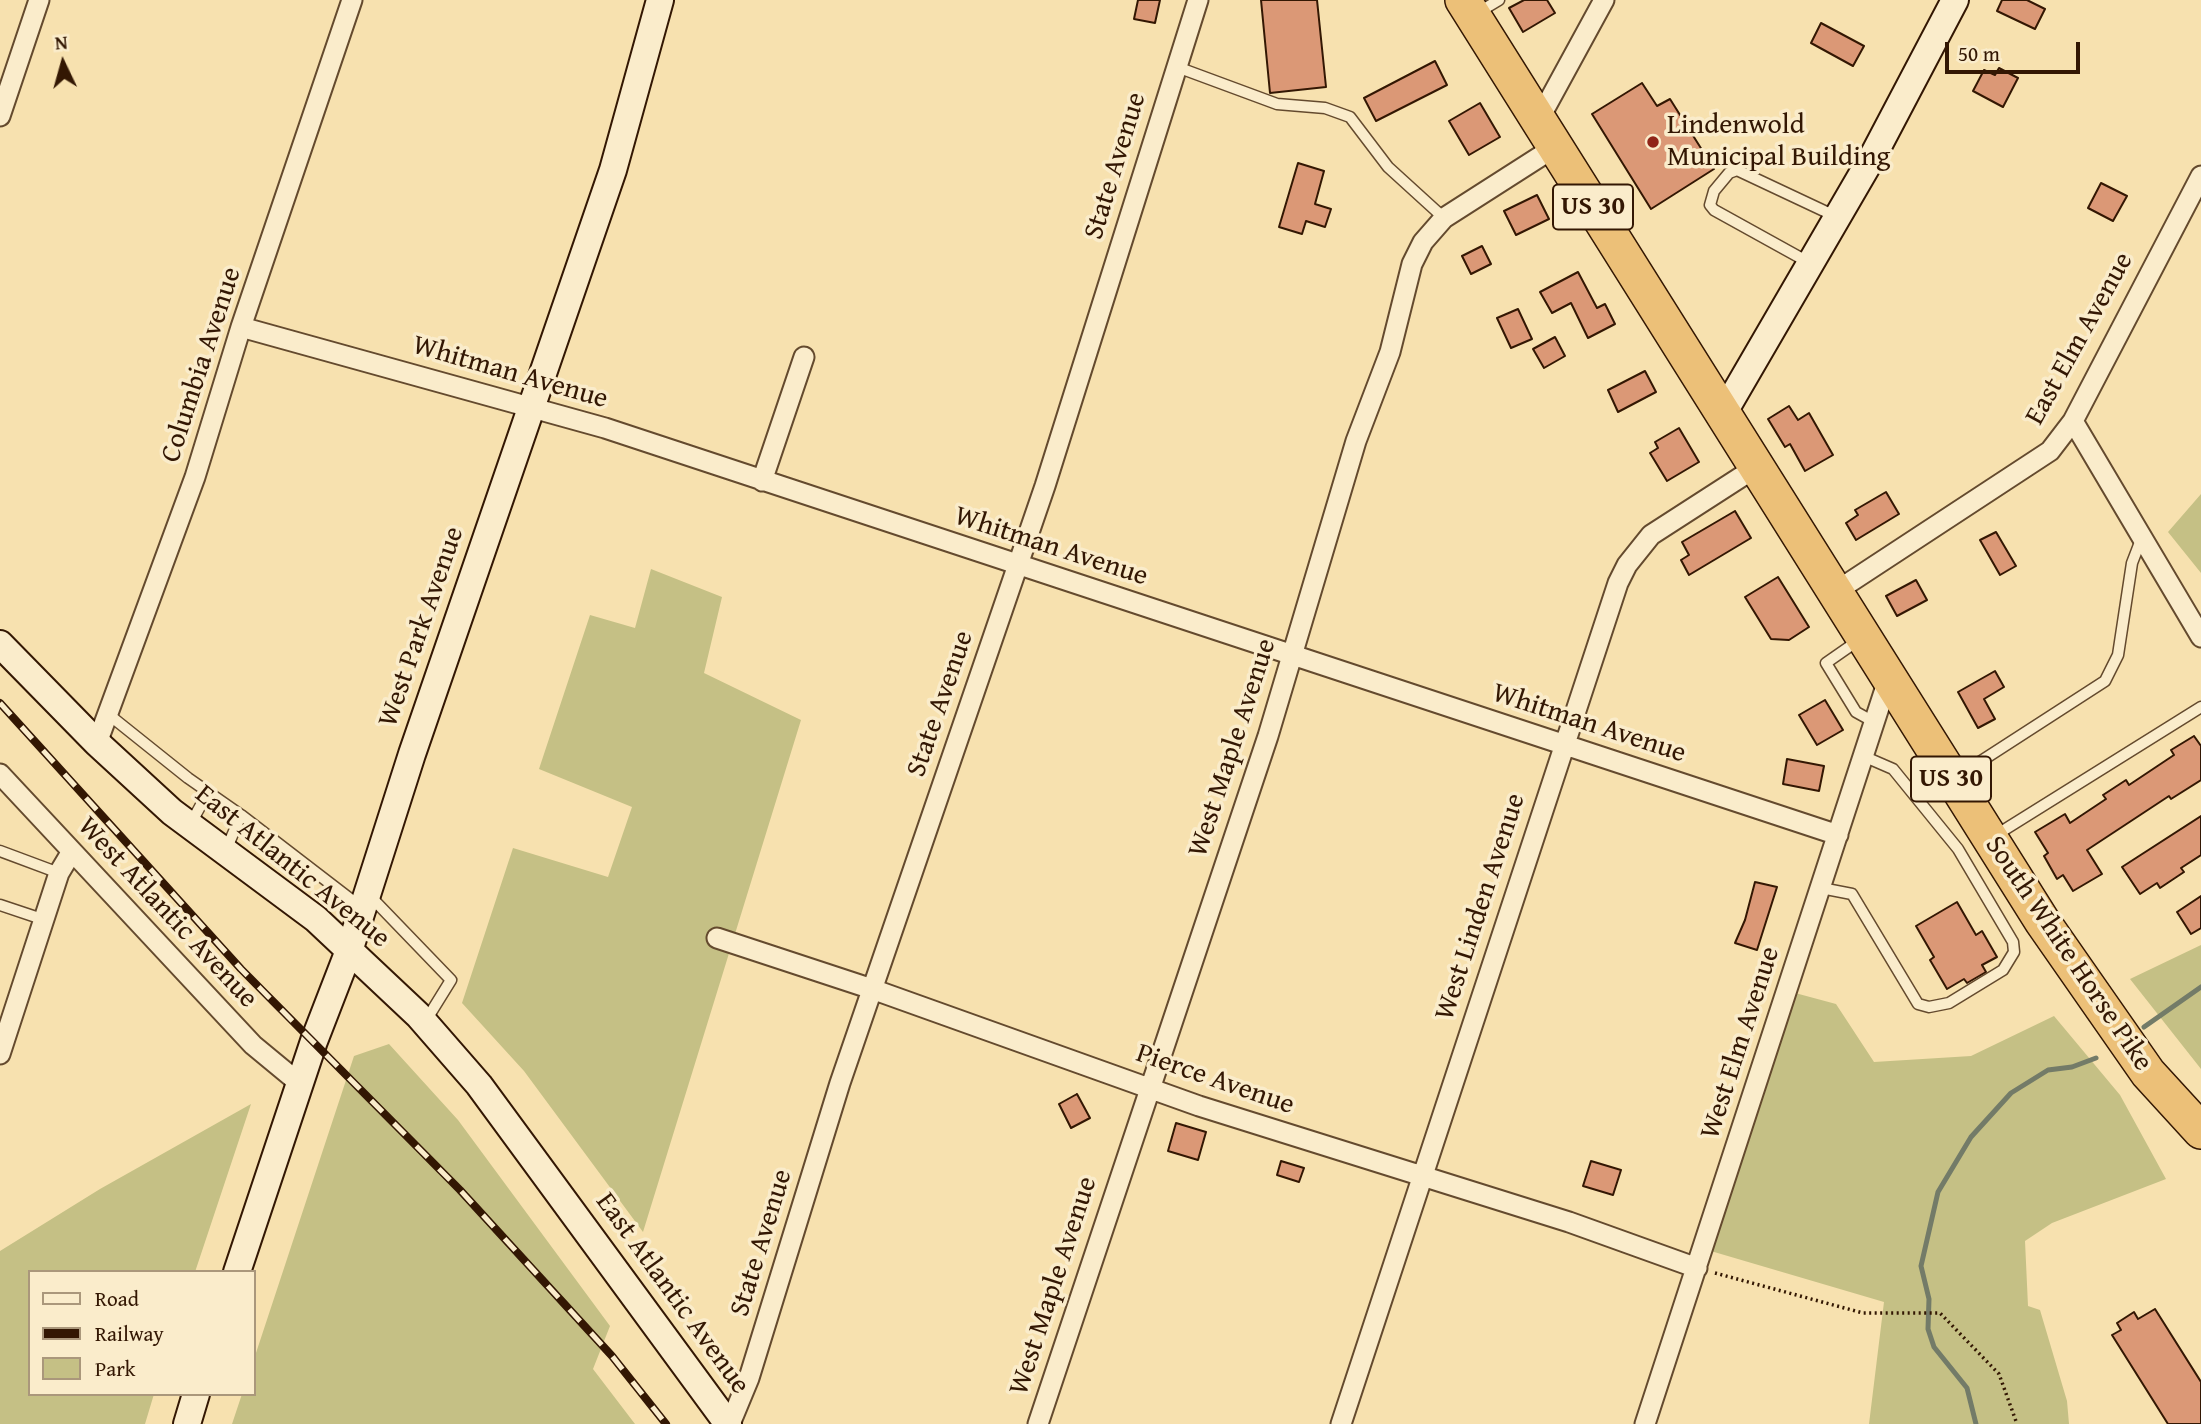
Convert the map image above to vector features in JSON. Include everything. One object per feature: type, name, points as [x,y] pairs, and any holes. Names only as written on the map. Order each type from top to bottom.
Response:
[{"type":"highway","name":"US 30","points":[[1478,5],[1546,134],[1724,412]]},
{"type":"highway","name":"South White Horse Pike","points":[[1724,412],[1888,680],[2116,1031],[2148,1073],[2201,1131]]},
{"type":"street","points":[[0,116],[39,0]]},
{"type":"street","name":"Columbia Avenue","points":[[97,744],[195,477],[241,327],[352,0]]},
{"type":"street","name":"West Park Avenue","points":[[238,1270],[299,1083],[350,948],[530,407],[613,170],[660,0]]},
{"type":"street","name":"State Avenue","points":[[729,1424],[749,1378],[872,989],[1018,565],[1198,0]]},
{"type":"street","points":[[1546,134],[1604,0]]},
{"type":"street","points":[[1724,412],[1838,218],[1955,0]]},
{"type":"street","name":"West Maple Avenue","points":[[1038,1424],[1292,655],[1356,441],[1390,352],[1412,264],[1423,242],[1444,218],[1546,134]]},
{"type":"street","name":"East Elm Avenue","points":[[1835,592],[2050,451],[2073,421],[2201,176]]},
{"type":"street","name":"Whitman Avenue","points":[[241,327],[605,428],[1838,835]]},
{"type":"street","points":[[762,481],[804,357]]},
{"type":"street","points":[[2073,421],[2201,637]]},
{"type":"street","name":"West Linden Avenue","points":[[1341,1424],[1424,1177],[1563,745],[1627,565],[1651,536],[1675,517],[1758,466]]},
{"type":"street","name":"East Atlantic Avenue","points":[[0,644],[97,744],[190,825],[316,919],[350,948],[424,1023],[480,1085],[729,1424]]},
{"type":"street","name":"West Elm Avenue","points":[[1645,1424],[1888,680]]},
{"type":"street","name":"West Atlantic Avenue","points":[[0,774],[253,1045],[299,1083]]},
{"type":"street","points":[[0,1054],[4,1030],[45,920],[59,873],[71,853]]},
{"type":"street","name":"Pierce Avenue","points":[[717,939],[872,989],[1150,1088],[1569,1222],[1697,1268]]},
{"type":"street","points":[[187,1424],[195,1396]]},
{"type":"lane","points":[[1177,67],[1277,104],[1325,107],[1350,117],[1388,167],[1444,218]]},
{"type":"lane","points":[[1809,267],[1714,210],[1710,205],[1714,191],[1729,173],[1737,170],[1838,218]]},
{"type":"lane","points":[[1952,780],[2105,681],[2118,655],[2132,563],[2142,537]]},
{"type":"lane","points":[[1863,637],[1826,663],[1856,712],[1874,722]]},
{"type":"lane","points":[[1989,839],[2201,707]]},
{"type":"lane","points":[[108,715],[208,792],[365,900],[452,980],[424,1023]]},
{"type":"lane","points":[[1821,888],[1852,894],[1918,1003],[1930,1007],[1949,1003],[2003,970],[2014,952],[2013,942],[1958,849],[1893,769],[1863,756]]},
{"type":"lane","points":[[190,825],[208,792]]},
{"type":"lane","points":[[226,851],[241,814]]},
{"type":"lane","points":[[0,851],[59,873]]},
{"type":"lane","points":[[0,905],[45,920]]},
{"type":"path","points":[[1697,1268],[1863,1313],[1940,1313],[2000,1374],[2017,1424]]},
{"type":"green space","points":[[2201,494],[2201,573],[2168,532]]},
{"type":"green space","points":[[651,569],[722,597],[704,673],[801,720],[643,1232],[524,1071],[462,1003],[513,848],[608,877],[632,807],[539,769],[590,615],[635,628]]},
{"type":"green space","points":[[2201,945],[2201,1069],[2130,979]]},
{"type":"green space","points":[[1784,990],[1836,1004],[1874,1062],[1971,1056],[2054,1016],[2120,1095],[2166,1179],[2052,1223],[2025,1241],[2028,1306],[2040,1310],[2067,1401],[2069,1424],[1869,1424],[1884,1302],[1704,1249]]},
{"type":"green space","points":[[389,1044],[458,1120],[610,1326],[593,1369],[635,1424],[232,1424],[241,1396],[256,1396],[256,1353],[354,1056]]},
{"type":"green space","points":[[251,1104],[196,1270],[28,1270],[28,1396],[153,1396],[145,1424],[0,1424],[0,1251],[100,1189]]},
{"type":"building","points":[[1138,0],[1160,0],[1155,23],[1134,19]]},
{"type":"building","points":[[1261,0],[1317,0],[1326,87],[1270,93]]},
{"type":"building","points":[[1524,0],[1547,0],[1555,13],[1523,32],[1509,8]]},
{"type":"building","points":[[2002,0],[2027,0],[2045,9],[2035,29],[1997,11]]},
{"type":"building","points":[[1821,23],[1864,46],[1853,66],[1811,43]]},
{"type":"building","points":[[1435,61],[1447,85],[1376,121],[1364,98]]},
{"type":"building","points":[[1999,68],[2018,78],[2003,107],[1973,91],[1984,70],[1995,75]]},
{"type":"building","name":"Lindenwold Municipal Building","points":[[1642,83],[1657,106],[1670,99],[1714,169],[1651,209],[1592,114]]},
{"type":"building","points":[[1480,103],[1500,137],[1469,155],[1449,121]]},
{"type":"building","points":[[1298,163],[1324,171],[1315,204],[1331,209],[1325,227],[1306,221],[1302,234],[1279,227]]},
{"type":"building","points":[[2101,183],[2127,196],[2113,221],[2088,208]]},
{"type":"building","points":[[1537,195],[1549,219],[1516,235],[1504,211]]},
{"type":"building","points":[[1482,246],[1491,264],[1471,274],[1462,256]]},
{"type":"building","points":[[1578,272],[1597,308],[1605,304],[1615,324],[1588,338],[1571,303],[1552,313],[1540,292]]},
{"type":"building","points":[[1518,309],[1532,339],[1511,348],[1497,318]]},
{"type":"building","points":[[1555,337],[1565,356],[1544,368],[1533,349]]},
{"type":"building","points":[[1645,371],[1656,392],[1618,412],[1608,390]]},
{"type":"building","points":[[1789,406],[1798,420],[1809,413],[1833,455],[1805,471],[1790,444],[1785,447],[1768,419]]},
{"type":"building","points":[[1679,428],[1699,462],[1667,481],[1650,453],[1658,448],[1655,442]]},
{"type":"building","points":[[1886,492],[1899,514],[1856,540],[1846,523],[1858,515],[1855,510]]},
{"type":"building","points":[[1735,511],[1751,538],[1689,575],[1681,560],[1689,555],[1682,542]]},
{"type":"building","points":[[1996,532],[2016,566],[2000,575],[1980,540]]},
{"type":"building","points":[[1778,577],[1809,627],[1789,640],[1771,639],[1745,597]]},
{"type":"building","points":[[1916,580],[1927,600],[1897,616],[1886,596]]},
{"type":"building","points":[[1995,671],[2004,687],[1984,699],[1995,719],[1978,728],[1958,692]]},
{"type":"building","points":[[1825,700],[1843,730],[1817,745],[1799,715]]},
{"type":"building","points":[[2194,736],[2201,746],[2201,780],[2171,799],[2169,796],[2087,850],[2102,874],[2073,891],[2063,875],[2057,879],[2044,856],[2048,853],[2035,832],[2065,814],[2070,823],[2106,799],[2103,795],[2126,780],[2129,785],[2174,755],[2171,750]]},
{"type":"building","points":[[1787,759],[1824,766],[1819,791],[1783,784]]},
{"type":"building","points":[[2201,816],[2201,855],[2181,868],[2184,872],[2160,888],[2157,883],[2140,894],[2122,867]]},
{"type":"building","points":[[1755,882],[1777,887],[1757,950],[1735,943],[1745,920]]},
{"type":"building","points":[[2201,896],[2201,928],[2191,934],[2177,912]]},
{"type":"building","points":[[1957,902],[1976,935],[1982,931],[1997,957],[1982,965],[1986,972],[1967,983],[1964,979],[1947,989],[1930,960],[1934,957],[1916,926]]},
{"type":"building","points":[[1077,1094],[1090,1118],[1071,1128],[1059,1104]]},
{"type":"building","points":[[1176,1123],[1206,1132],[1198,1160],[1168,1151]]},
{"type":"building","points":[[1281,1161],[1304,1168],[1299,1182],[1277,1175]]},
{"type":"building","points":[[1591,1161],[1621,1170],[1613,1195],[1583,1186]]},
{"type":"building","points":[[2155,1309],[2201,1382],[2201,1424],[2168,1424],[2112,1335],[2121,1330],[2117,1323],[2134,1312],[2138,1319]]},
{"type":"waterway","points":[[2144,1027],[2201,987]]},
{"type":"waterway","points":[[1976,1424],[1967,1388],[1934,1347],[1928,1329],[1929,1299],[1921,1266],[1938,1192],[1971,1137],[2011,1093],[2048,1070],[2072,1067],[2096,1058]]},
{"type":"railway","points":[[0,703],[241,969],[460,1190],[612,1356],[666,1424]]},
{"type":"place","name":"Lindenwold Municipal Building","points":[[1653,142]]}]
